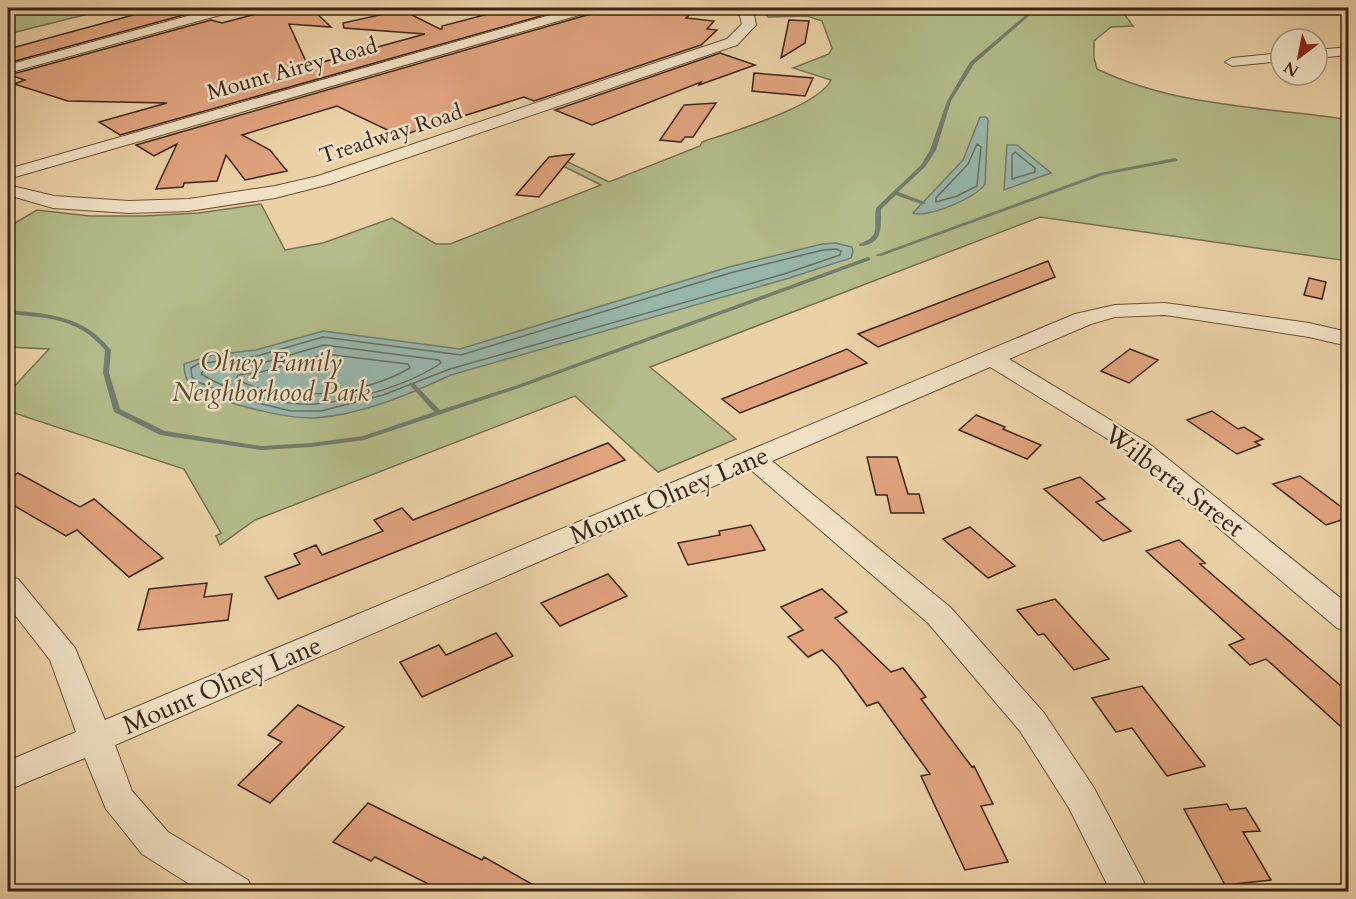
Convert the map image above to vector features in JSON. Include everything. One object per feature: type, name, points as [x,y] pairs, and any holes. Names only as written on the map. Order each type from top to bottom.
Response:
[{"type":"street","points":[[8,69],[230,8]]},
{"type":"street","name":"Mount Airey Road","points":[[8,174],[588,8]]},
{"type":"street","name":"Treadway Road","points":[[8,190],[53,202],[129,207],[189,205],[246,198],[285,190],[324,180],[714,49],[739,37],[749,25],[747,15],[740,8]]},
{"type":"street","points":[[1329,53],[1348,51]]},
{"type":"street","points":[[1232,62],[1269,58]]},
{"type":"street","name":"Mount Olney Lane","points":[[8,776],[1083,319],[1115,311],[1165,309],[1309,330],[1348,339]]},
{"type":"street","name":"Wilberta Street","points":[[990,357],[1138,447],[1348,620]]},
{"type":"street","points":[[753,459],[939,615],[1032,722],[1082,798],[1130,891]]},
{"type":"street","points":[[8,586],[64,656],[118,799],[155,843],[235,891]]},
{"type":"green space","points":[[8,8],[112,8],[8,34]]},
{"type":"green space","name":"Olney Family Neighborhood Park","points":[[760,8],[1120,8],[1133,26],[1111,27],[1094,41],[1094,58],[1097,69],[1156,91],[1187,98],[1344,119],[1348,126],[1348,261],[1040,217],[650,367],[736,439],[658,472],[575,396],[255,520],[220,545],[216,536],[221,533],[184,469],[8,411],[8,393],[49,349],[8,347],[8,227],[37,210],[90,216],[143,216],[199,213],[261,204],[285,250],[323,243],[392,218],[436,244],[450,244],[601,185],[549,159],[556,156],[609,182],[700,146],[702,142],[792,109],[823,90],[831,80],[793,68],[829,54],[832,48],[822,21],[807,16],[768,17]]},
{"type":"water","points":[[980,117],[986,117],[988,120],[985,184],[973,195],[951,206],[929,213],[913,213],[963,160]]},
{"type":"water","points":[[1007,145],[1017,145],[1051,173],[1004,190]]},
{"type":"water","points":[[836,243],[852,247],[851,258],[786,279],[451,375],[402,396],[350,413],[315,418],[279,414],[226,401],[197,389],[186,378],[184,364],[212,355],[256,350],[323,331],[460,349],[729,267],[822,244]]},
{"type":"building","points":[[159,8],[175,8],[191,13],[8,63],[8,49]]},
{"type":"building","points":[[261,8],[311,8],[331,27],[289,24],[308,66],[425,34],[344,28],[343,23],[402,10],[442,29],[442,26],[511,8],[569,8],[120,135],[99,122],[167,103],[68,101],[14,84],[25,80],[9,75],[211,20],[222,23],[260,13]]},
{"type":"building","points":[[597,8],[697,8],[686,18],[714,21],[707,29],[717,30],[701,45],[534,101],[524,97],[400,136],[337,106],[242,135],[270,150],[287,171],[245,180],[226,155],[217,181],[184,183],[183,187],[156,189],[177,144],[154,156],[136,145],[594,13]]},
{"type":"building","points":[[789,20],[809,21],[805,43],[781,58]]},
{"type":"building","points":[[720,53],[755,65],[699,85],[701,82],[592,125],[555,110]]},
{"type":"building","points":[[754,73],[813,78],[805,96],[752,91]]},
{"type":"building","points":[[716,103],[693,137],[685,137],[681,142],[660,140],[684,105]]},
{"type":"building","points":[[574,154],[539,197],[516,195],[549,157]]},
{"type":"building","points":[[1048,261],[1055,277],[878,347],[858,334]]},
{"type":"building","points":[[1309,278],[1326,282],[1322,299],[1304,295]]},
{"type":"building","points":[[847,349],[867,363],[740,413],[722,399]]},
{"type":"building","points":[[1130,349],[1158,360],[1129,383],[1101,371]]},
{"type":"building","points":[[1212,411],[1238,429],[1244,427],[1263,439],[1255,442],[1260,445],[1237,454],[1187,420]]},
{"type":"building","points":[[976,415],[1041,445],[1027,459],[959,430]]},
{"type":"building","points":[[608,443],[625,460],[278,599],[265,577],[300,564],[294,554],[316,545],[322,555],[383,531],[374,520],[402,508],[413,520]]},
{"type":"building","points":[[867,457],[897,457],[908,494],[919,494],[924,513],[891,513],[887,495],[876,495]]},
{"type":"building","points":[[18,473],[80,507],[94,499],[163,558],[129,577],[77,530],[66,536],[8,502],[8,480]]},
{"type":"building","points":[[1300,476],[1348,512],[1348,518],[1326,525],[1273,484]]},
{"type":"building","points":[[1080,477],[1105,499],[1096,502],[1131,531],[1103,541],[1044,489]]},
{"type":"building","points":[[751,525],[765,550],[688,565],[678,543],[720,535],[719,531]]},
{"type":"building","points":[[970,527],[1015,566],[988,578],[943,539]]},
{"type":"building","points":[[1179,540],[1205,563],[1200,564],[1348,692],[1348,733],[1266,659],[1250,665],[1229,645],[1244,639],[1146,551]]},
{"type":"building","points":[[608,574],[627,596],[560,626],[541,603]]},
{"type":"building","points":[[207,583],[204,597],[232,594],[228,620],[138,630],[149,589]]},
{"type":"building","points":[[822,589],[847,612],[835,618],[891,672],[903,668],[926,697],[921,699],[972,767],[974,766],[993,804],[981,806],[1008,862],[965,870],[921,776],[930,774],[878,702],[867,706],[838,666],[822,650],[808,657],[788,637],[803,630],[781,607]]},
{"type":"building","points":[[1055,599],[1109,659],[1074,670],[1044,634],[1038,635],[1017,610]]},
{"type":"building","points":[[496,633],[513,656],[422,697],[400,662],[439,645],[446,655]]},
{"type":"building","points":[[1142,686],[1205,766],[1167,776],[1132,728],[1116,732],[1092,698]]},
{"type":"building","points":[[298,705],[344,727],[270,803],[238,785],[282,742],[268,735]]},
{"type":"building","points":[[368,803],[482,860],[484,857],[544,891],[442,891],[375,857],[371,861],[333,842]]},
{"type":"building","points":[[1227,804],[1230,810],[1246,808],[1260,831],[1243,832],[1271,880],[1225,885],[1184,809]]},
{"type":"waterway","points":[[861,245],[873,239],[878,232],[878,209],[923,166],[933,150],[949,101],[972,63],[1036,8]]},
{"type":"waterway","points":[[879,255],[1102,174],[1175,160]]},
{"type":"waterway","points":[[895,193],[923,203]]},
{"type":"waterway","points":[[8,312],[50,317],[88,330],[108,350],[106,373],[117,410],[163,433],[261,448],[311,445],[364,438],[517,387],[868,259]]},
{"type":"waterway","points":[[412,384],[438,413]]}]
